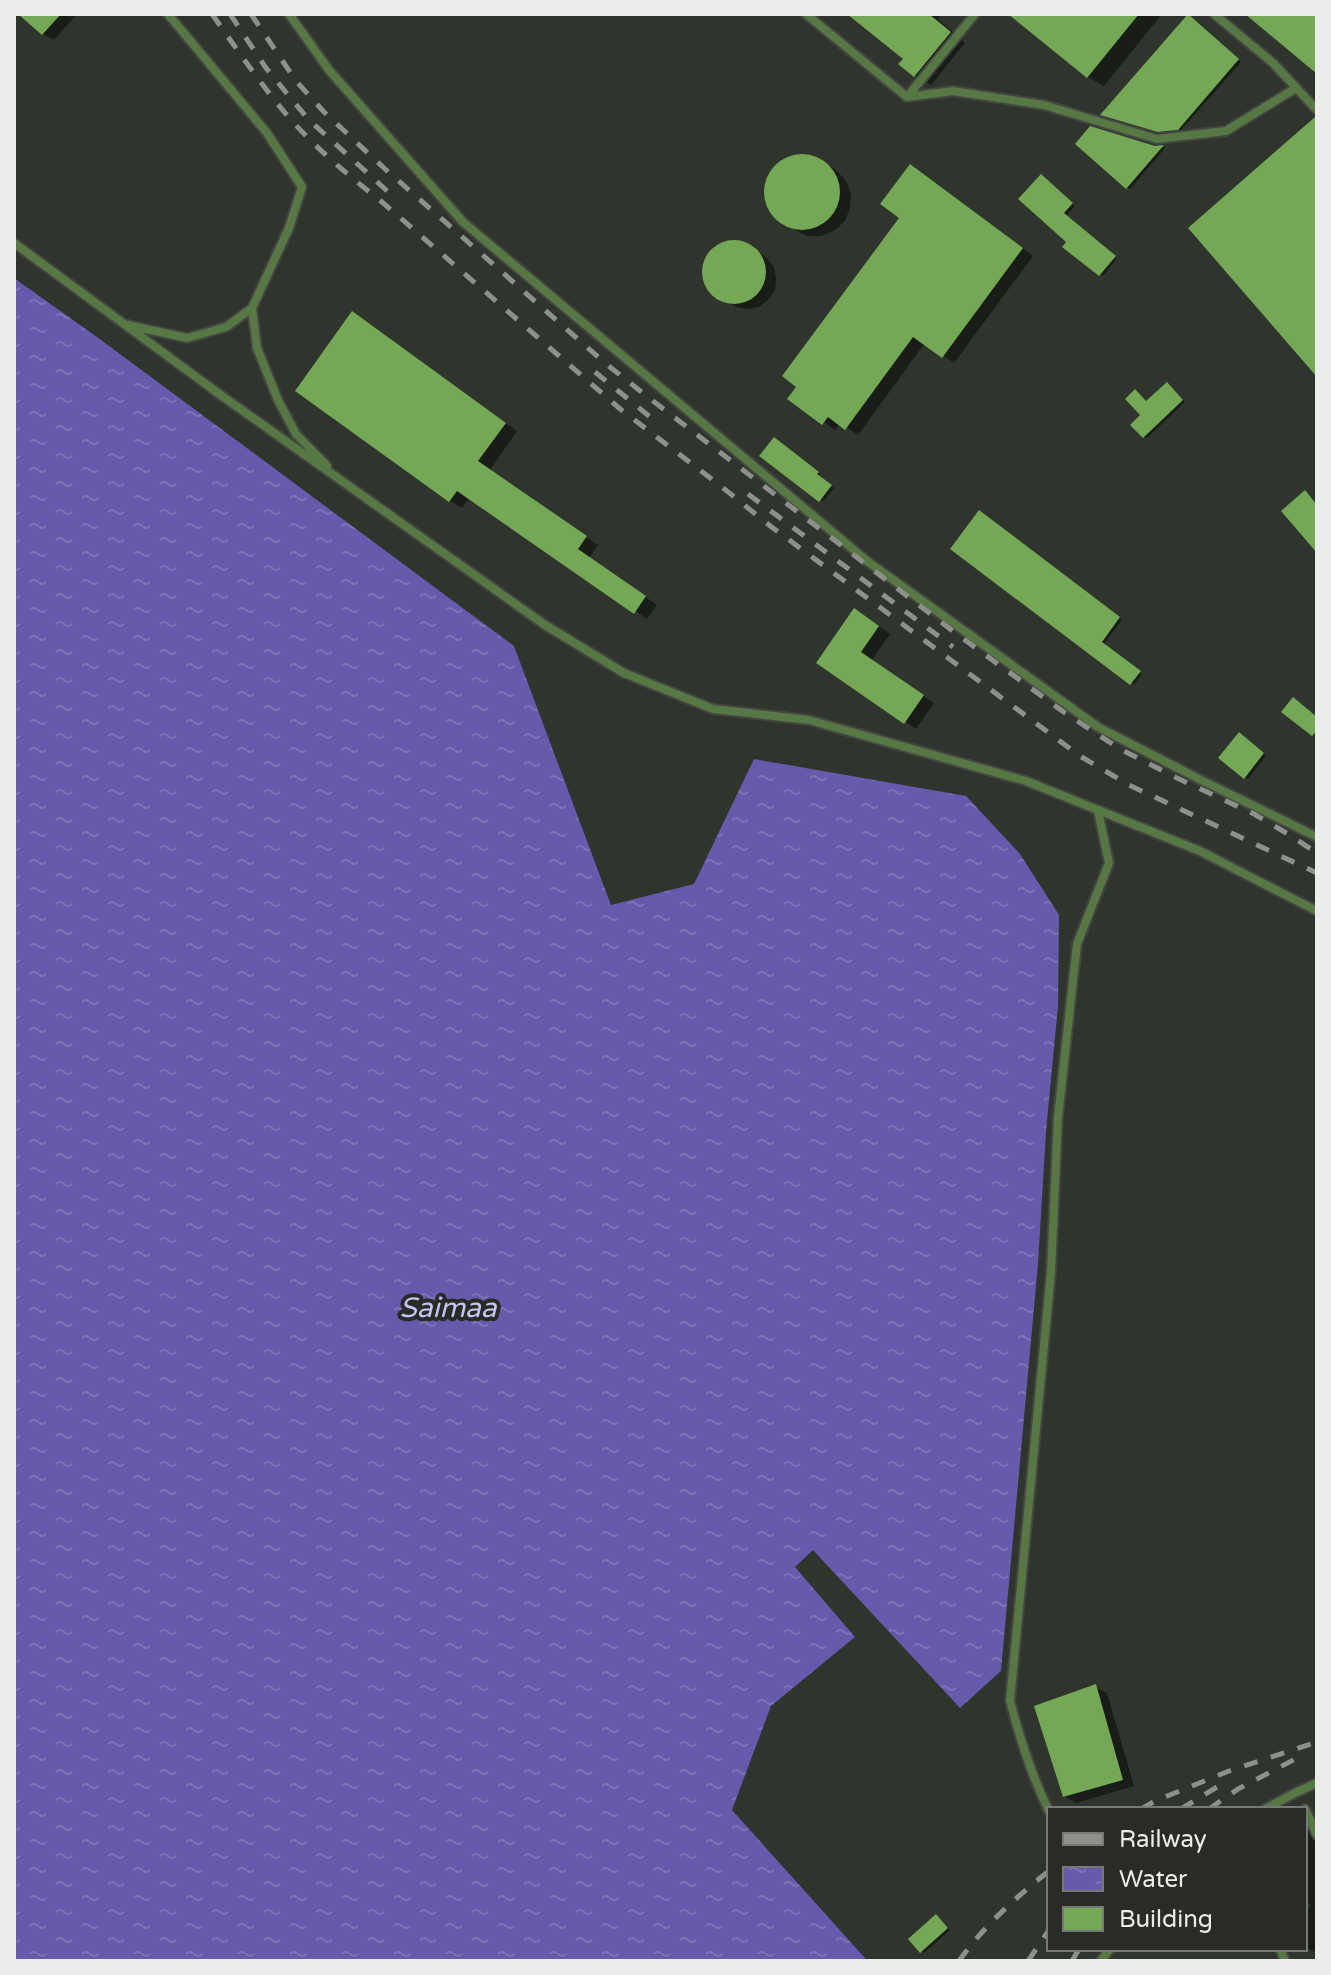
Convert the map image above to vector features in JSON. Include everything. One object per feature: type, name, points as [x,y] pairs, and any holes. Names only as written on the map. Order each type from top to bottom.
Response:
[{"type":"lane","points":[[123,324],[187,338],[226,327],[252,308],[289,228],[302,187],[267,133],[168,14]]},
{"type":"lane","points":[[289,14],[329,70],[463,222],[867,561],[1098,727],[1317,837]]},
{"type":"lane","points":[[806,14],[907,97],[953,91],[1044,105],[1157,139],[1226,131],[1296,88]]},
{"type":"lane","points":[[907,97],[975,14]]},
{"type":"lane","points":[[1214,14],[1273,63],[1317,110]]},
{"type":"lane","points":[[14,243],[545,625],[624,673],[713,709],[809,720],[1026,781],[1200,851],[1317,911]]},
{"type":"lane","points":[[252,308],[257,348],[278,400],[296,434],[339,479]]},
{"type":"lane","points":[[1047,1807],[1035,1785],[1010,1701],[1051,1272],[1058,1117],[1077,944],[1109,863],[1098,811]]},
{"type":"lane","points":[[1269,1807],[1317,1783]]},
{"type":"lane","points":[[1297,1792],[1304,1807]]},
{"type":"lane","points":[[1307,1813],[1317,1835]]},
{"type":"shaded area","points":[[14,14],[1317,14],[1317,1961],[865,1961],[732,1810],[771,1706],[854,1637],[795,1567],[814,1549],[960,1708],[1001,1671],[1038,1264],[1058,1006],[1059,931],[755,759],[694,884],[611,905],[514,646],[14,278]]},
{"type":"water","name":"Saimaa","points":[[14,278],[514,646],[611,905],[694,884],[754,759],[966,796],[1020,854],[1059,915],[1058,1006],[1001,1671],[960,1708],[813,1550],[795,1567],[855,1637],[771,1706],[732,1810],[865,1961],[14,1961]]},
{"type":"building","points":[[18,14],[61,14],[42,35]]},
{"type":"building","points":[[847,14],[929,14],[951,32],[914,77],[898,64],[903,59]]},
{"type":"building","points":[[1008,14],[1139,14],[1087,78]]},
{"type":"building","points":[[1188,14],[1239,59],[1178,130],[1158,132],[1100,115]]},
{"type":"building","points":[[1245,14],[1317,14],[1317,74]]},
{"type":"building","points":[[1317,117],[1317,377],[1188,228]]},
{"type":"building","points":[[1090,126],[1155,146],[1164,145],[1126,189],[1075,144]]},
{"type":"building","points":[[802,154],[817,157],[829,165],[837,177],[840,192],[837,207],[829,219],[817,227],[802,230],[787,227],[775,219],[767,207],[764,192],[767,177],[775,165],[787,157]]},
{"type":"building","points":[[910,164],[1023,248],[942,358],[913,337],[845,430],[828,417],[822,425],[787,399],[796,387],[782,376],[899,218],[880,204]]},
{"type":"building","points":[[1041,174],[1073,203],[1064,213],[1116,256],[1099,276],[1062,247],[1066,242],[1018,199]]},
{"type":"building","points":[[734,240],[752,246],[760,254],[766,272],[760,290],[752,298],[734,304],[716,298],[708,290],[702,272],[708,254],[716,246]]},
{"type":"building","points":[[352,311],[506,423],[478,461],[587,536],[578,549],[646,596],[634,614],[457,491],[449,502],[295,391]]},
{"type":"building","points":[[1167,382],[1183,400],[1143,438],[1130,425],[1140,415],[1125,399],[1135,389],[1146,401]]},
{"type":"building","points":[[774,437],[832,485],[819,502],[759,456]]},
{"type":"building","points":[[1305,490],[1317,505],[1317,553],[1281,511]]},
{"type":"building","points":[[979,510],[1120,617],[1102,642],[1141,671],[1130,685],[950,549]]},
{"type":"building","points":[[854,608],[879,626],[861,652],[924,695],[904,724],[816,663]]},
{"type":"building","points":[[1293,697],[1317,717],[1317,730],[1312,736],[1281,712]]},
{"type":"building","points":[[1239,732],[1264,753],[1244,779],[1218,758]]},
{"type":"building","points":[[1096,1684],[1123,1780],[1063,1797],[1034,1706]]},
{"type":"building","points":[[936,1914],[948,1928],[920,1953],[908,1939]]},
{"type":"railway","points":[[212,14],[276,102],[320,149],[619,408],[769,525],[1080,756],[1129,785],[1317,873]]},
{"type":"railway","points":[[230,14],[266,68],[308,119],[396,199]]},
{"type":"railway","points":[[251,14],[296,81],[324,112],[605,363],[644,394],[954,632],[1065,713],[1120,749],[1254,814],[1317,853]]},
{"type":"railway","points":[[595,372],[660,425]]},
{"type":"railway","points":[[748,494],[953,647]]},
{"type":"railway","points":[[1144,1807],[1229,1771],[1317,1742]]},
{"type":"railway","points":[[1212,1807],[1238,1789],[1299,1757]]},
{"type":"railway","points":[[1184,1807],[1222,1784]]},
{"type":"railway","points":[[959,1961],[1001,1913],[1047,1873]]},
{"type":"railway","points":[[1028,1961],[1047,1933]]},
{"type":"railway","points":[[1072,1961],[1078,1951]]}]
